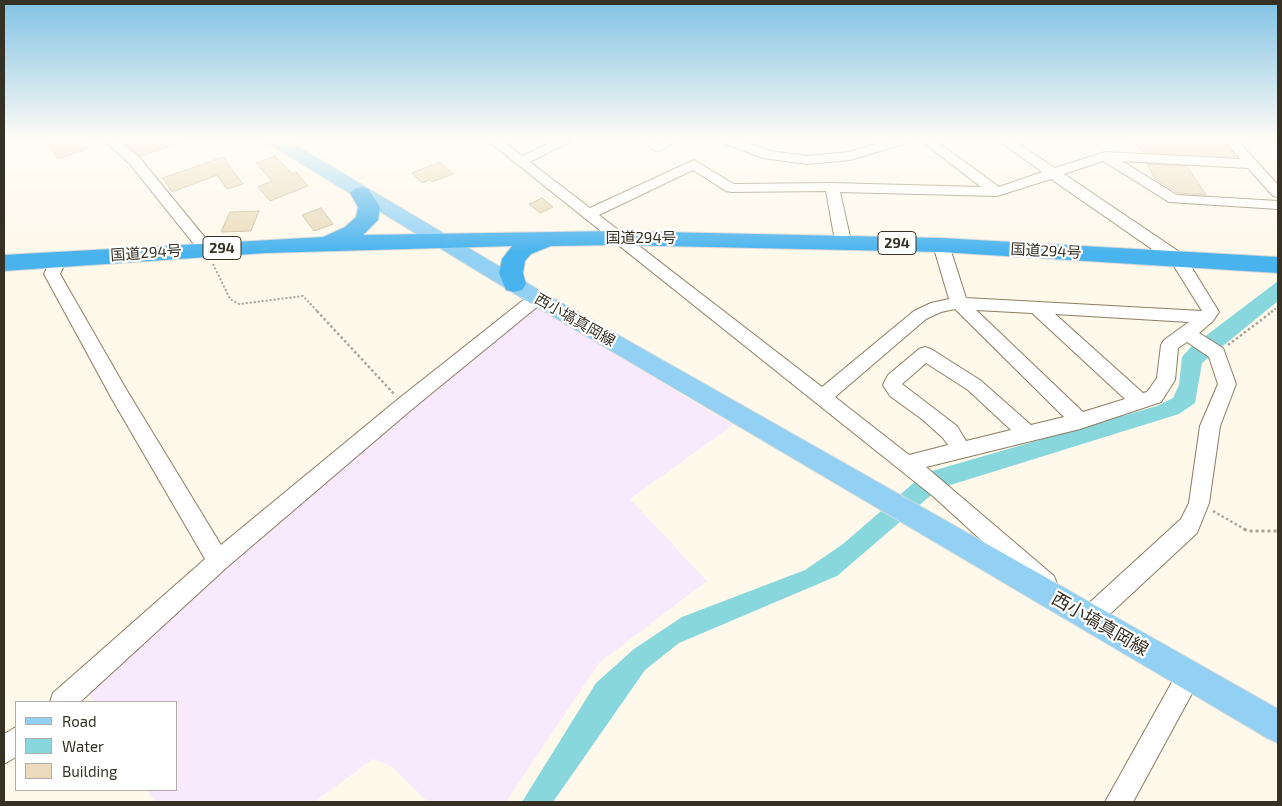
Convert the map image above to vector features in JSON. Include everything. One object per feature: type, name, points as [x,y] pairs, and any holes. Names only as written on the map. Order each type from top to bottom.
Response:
[{"type":"highway","points":[[319,245],[353,232],[367,220],[369,207],[361,193]]},
{"type":"highway","points":[[514,284],[511,273],[514,259],[523,249],[549,238]]},
{"type":"highway","name":"国道294号","points":[[4,263],[206,249],[440,240],[616,238],[842,241],[941,245],[1278,265]]},
{"type":"main road","name":"西小塙真岡線","points":[[336,178],[537,298],[1089,618],[1190,674],[1278,727]]},
{"type":"street","points":[[148,178],[206,249]]},
{"type":"street","points":[[540,178],[940,491],[1050,587],[1089,618],[1189,526],[1198,502],[1210,426],[1227,384],[1217,353],[1187,334]]},
{"type":"street","points":[[588,215],[666,178]]},
{"type":"street","points":[[715,178],[731,188],[832,186],[998,192],[1041,178]]},
{"type":"street","points":[[978,178],[998,192]]},
{"type":"street","points":[[906,464],[1080,421],[1154,396],[1166,380],[1170,345],[1187,334],[1211,312],[1178,259],[1057,178]]},
{"type":"street","points":[[1140,178],[1174,199],[1278,205]]},
{"type":"street","points":[[1264,178],[1278,193]]},
{"type":"street","points":[[832,186],[842,241]]},
{"type":"street","points":[[941,245],[959,303],[1080,421]]},
{"type":"street","points":[[59,259],[52,274],[119,394],[218,561]]},
{"type":"street","points":[[63,701],[218,561],[404,405],[537,298]]},
{"type":"street","points":[[821,398],[920,315],[937,307],[959,303],[1207,317]]},
{"type":"street","points":[[1035,306],[1140,402]]},
{"type":"street","points":[[962,451],[950,432],[892,386],[894,380],[925,354],[974,385],[1027,433]]},
{"type":"street","points":[[1118,802],[1190,674]]},
{"type":"street","points":[[4,751],[15,741]]},
{"type":"path","points":[[206,249],[230,299],[239,304],[303,296],[404,405]]},
{"type":"path","points":[[1217,353],[1278,307]]},
{"type":"path","points":[[1198,502],[1248,531],[1278,531]]},
{"type":"shaded area","points":[[536,307],[733,425],[630,499],[707,581],[599,663],[506,802],[428,802],[392,767],[373,759],[314,802],[155,802],[148,791],[178,791],[178,701],[93,701],[88,693],[208,575]]},
{"type":"water","points":[[1278,281],[1278,301],[1202,363],[1195,403],[1179,414],[944,487],[929,497],[837,576],[679,643],[645,670],[553,802],[522,802],[596,683],[634,649],[682,617],[805,570],[843,544],[925,473],[1157,406],[1173,398],[1179,385],[1182,357],[1191,347]]},
{"type":"building","points":[[164,178],[210,178],[172,192]]},
{"type":"building","points":[[219,178],[238,178],[243,184],[227,189]]},
{"type":"building","points":[[269,178],[301,178],[308,186],[270,201],[258,187],[272,181]]},
{"type":"building","points":[[417,178],[444,178],[432,182],[430,180],[422,183]]},
{"type":"building","points":[[1154,178],[1195,178],[1206,195],[1178,193]]},
{"type":"building","points":[[542,198],[553,207],[540,213],[529,204]]},
{"type":"building","points":[[321,208],[333,224],[314,231],[302,215]]},
{"type":"building","points":[[259,211],[251,231],[221,232],[230,212]]}]
